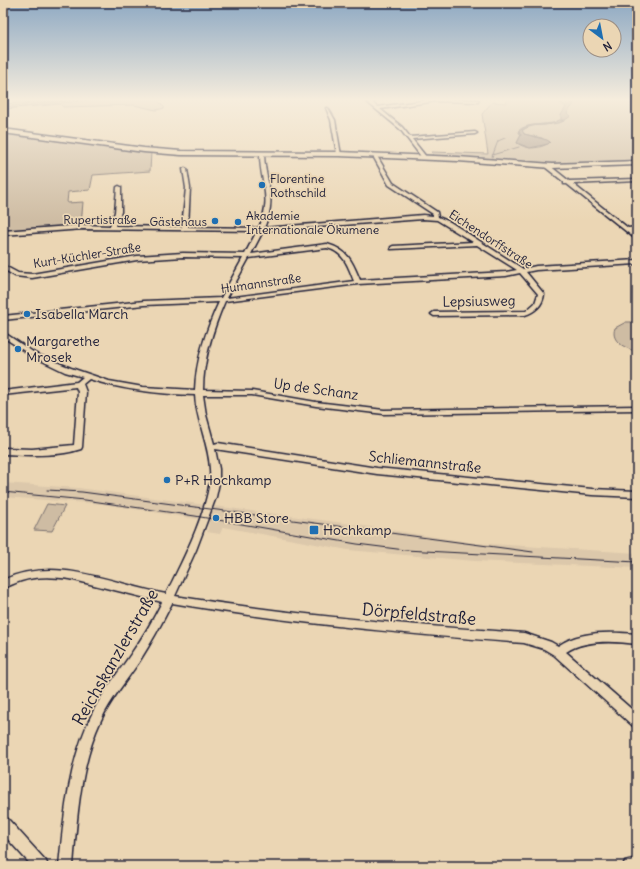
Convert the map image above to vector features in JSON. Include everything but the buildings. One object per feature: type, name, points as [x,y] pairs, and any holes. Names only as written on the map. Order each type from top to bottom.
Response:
[{"type":"main road","points":[[68,140],[155,151],[205,154],[339,154],[547,166],[637,163]]},
{"type":"street","points":[[336,140],[339,154]]},
{"type":"street","points":[[412,140],[425,158]]},
{"type":"street","name":"Reichskanzlerstraße","points":[[66,866],[70,814],[79,764],[87,741],[100,710],[148,638],[170,599],[212,495],[215,463],[201,410],[199,393],[203,355],[211,328],[223,300],[261,230],[269,201],[262,163],[262,154]]},
{"type":"street","name":"Eichendorffstraße","points":[[375,156],[391,184],[435,213],[436,218],[448,223],[522,271],[533,282],[541,298],[532,310],[525,313]]},
{"type":"street","points":[[547,166],[566,183],[637,238]]},
{"type":"street","points":[[185,169],[188,188],[185,229]]},
{"type":"street","points":[[566,183],[637,180]]},
{"type":"street","points":[[112,228],[118,209],[119,187]]},
{"type":"street","name":"Rupertistraße","points":[[3,233],[77,228],[261,230],[386,219],[436,218]]},
{"type":"street","points":[[627,230],[637,229]]},
{"type":"street","points":[[393,248],[477,243]]},
{"type":"street","name":"Kurt-Küchler-Straße","points":[[3,267],[17,275],[32,276],[136,258],[183,255],[248,256],[322,246],[340,250],[345,255],[358,282]]},
{"type":"street","name":"Humannstraße","points":[[3,318],[144,303],[223,300],[358,282],[502,274],[552,267],[637,262]]},
{"type":"street","name":"Lepsiusweg","points":[[434,314],[525,313]]},
{"type":"street","name":"Up de Schanz","points":[[3,334],[44,360],[87,377],[138,389],[199,393],[252,393],[316,404],[384,412],[637,408]]},
{"type":"street","points":[[3,393],[79,384],[87,377]]},
{"type":"street","points":[[3,451],[39,451],[72,449],[78,447],[82,392],[79,384]]},
{"type":"street","name":"Schliemannstraße","points":[[211,447],[218,446],[377,471],[576,491],[637,494]]},
{"type":"street","name":"Dörpfeldstraße","points":[[3,584],[32,574],[55,573],[170,599],[383,628],[524,638],[547,645],[558,652],[637,722]]},
{"type":"street","points":[[558,652],[572,642],[589,639],[637,639]]},
{"type":"street","points":[[3,824],[40,866]]},
{"type":"street","points":[[630,866],[637,865]]},
{"type":"shaded area","points":[[3,140],[59,140],[151,152],[150,171],[93,175],[90,190],[68,192],[67,203],[83,202],[81,225],[3,231]]},
{"type":"shaded area","points":[[486,140],[519,140],[517,143],[525,147],[533,148],[541,147],[549,143],[544,140],[637,140],[637,163],[565,165],[425,158],[423,155],[433,155],[432,152],[488,154]]},
{"type":"shaded area","points":[[519,140],[545,140],[550,142],[548,144],[530,148],[517,143]]},
{"type":"shaded area","points":[[626,322],[637,322],[637,352],[620,344],[615,337],[615,328]]},
{"type":"shaded area","points":[[3,483],[78,488],[351,524],[474,543],[637,553],[637,568],[475,561],[348,550],[223,527],[220,534],[207,532],[209,521],[103,504],[3,497]]},
{"type":"shaded area","points":[[47,504],[65,506],[52,531],[34,530]]},
{"type":"waterway","points":[[493,155],[498,141],[501,140]]},
{"type":"waterway","points":[[493,155],[519,147]]},
{"type":"tram line","points":[[47,490],[82,492],[533,552]]},
{"type":"tram line","points":[[3,492],[85,500],[195,516],[357,544],[405,550],[637,562]]},
{"type":"place","name":"Florentine Rothschild","points":[[262,185]]},
{"type":"place","name":"Gästehaus","points":[[215,221]]},
{"type":"place","name":"Akademie Internationale Ökumene","points":[[238,222]]},
{"type":"place","name":"Isabella March","points":[[27,314]]},
{"type":"place","name":"Margarethe Mrosek","points":[[18,349]]},
{"type":"place","name":"P+R Hochkamp","points":[[167,480]]},
{"type":"place","name":"HBB Store","points":[[216,518]]},
{"type":"place","name":"Hochkamp","points":[[314,530]]}]
